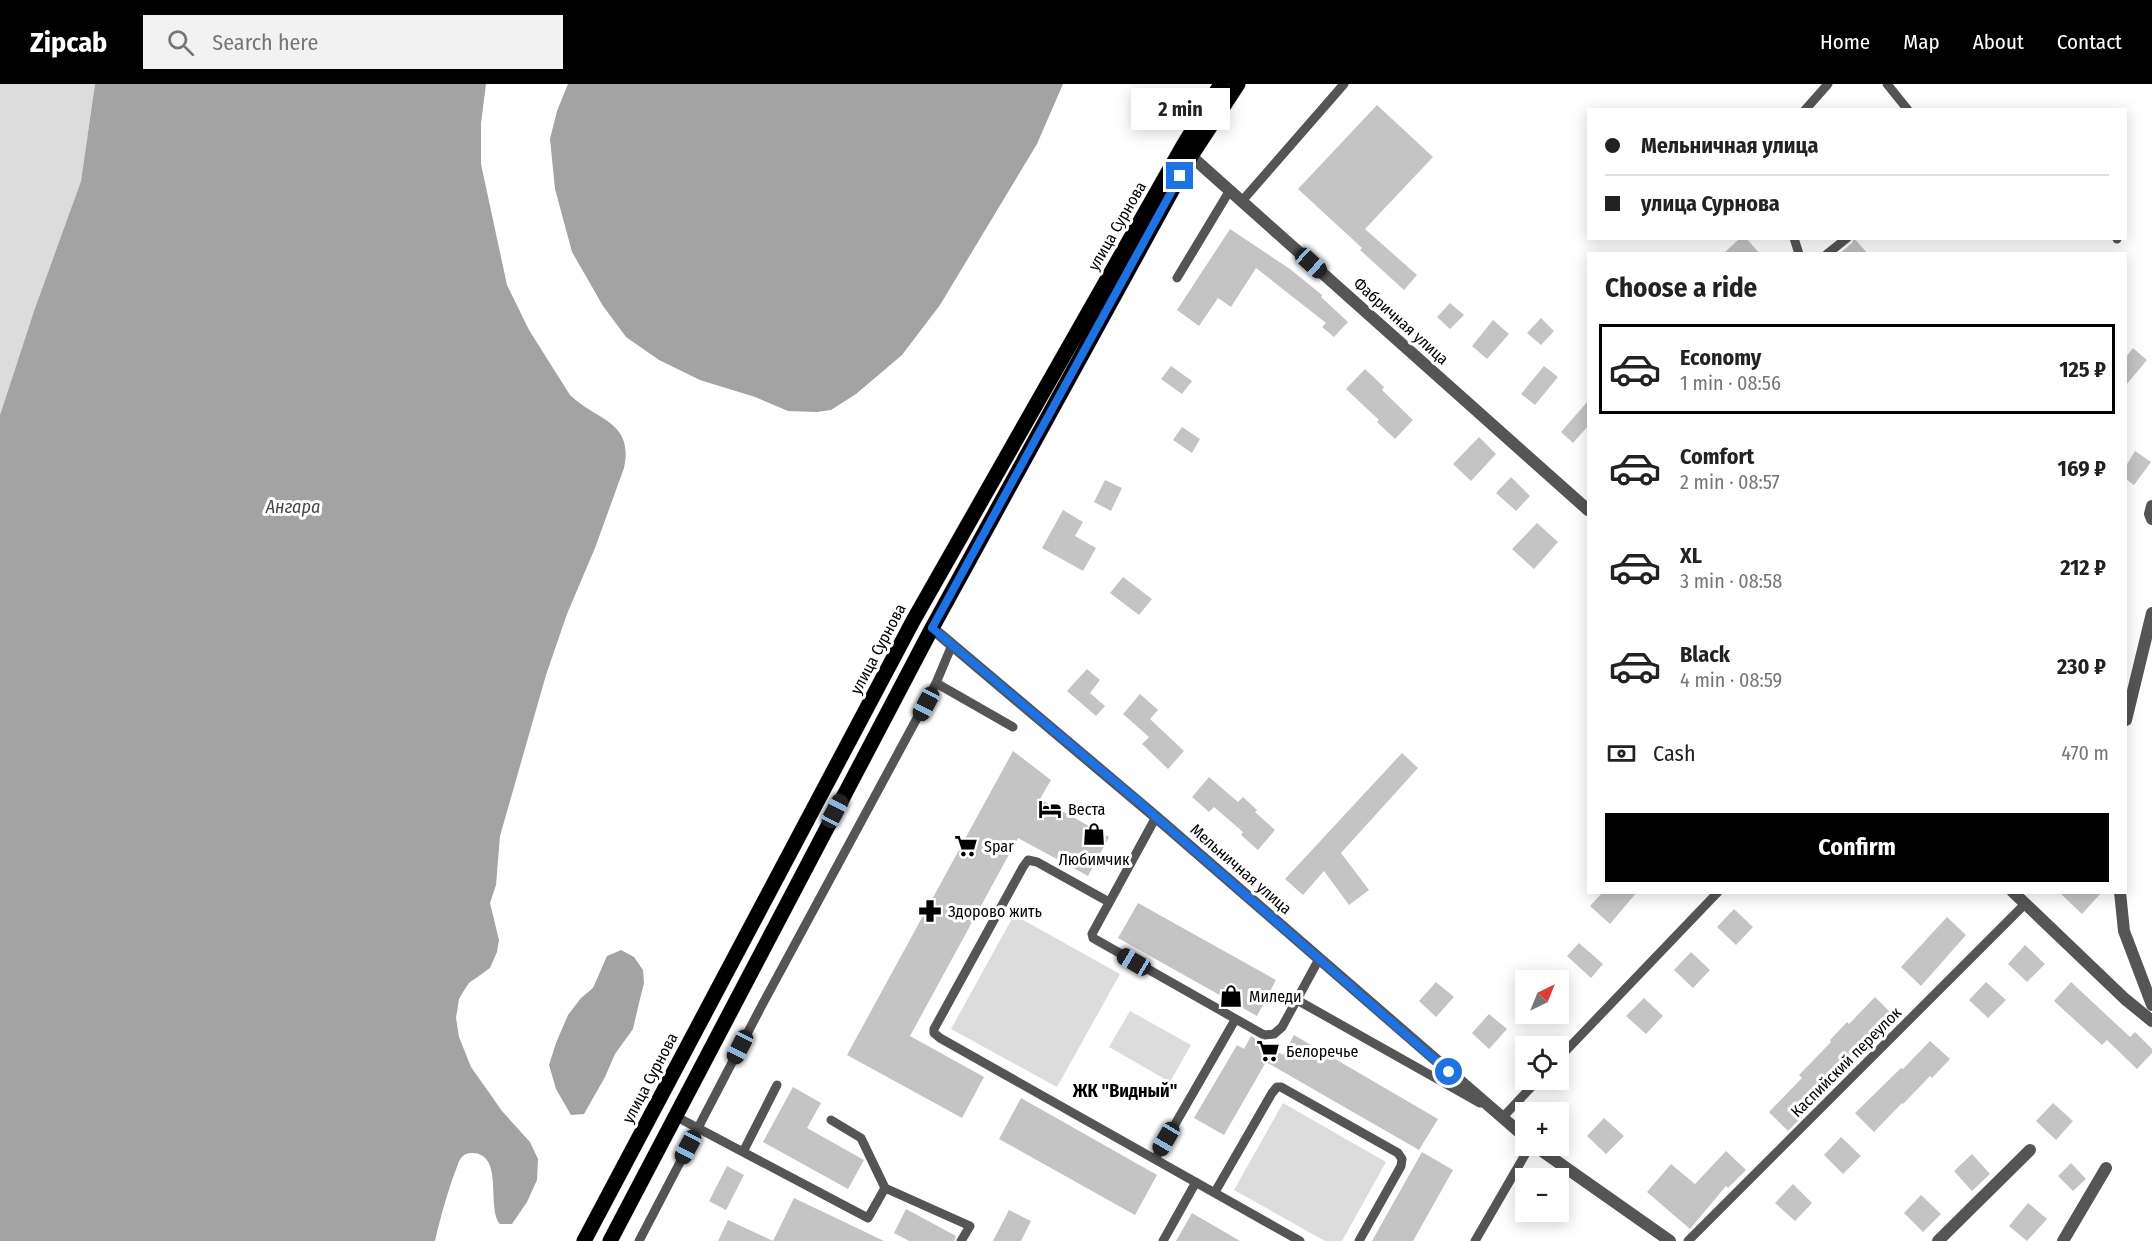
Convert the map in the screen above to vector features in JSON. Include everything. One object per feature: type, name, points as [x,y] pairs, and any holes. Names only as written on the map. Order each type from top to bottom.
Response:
[{"type":"main road","name":"улица Сурнова","points":[[584,1241],[913,621],[1183,146],[1221,84]]},
{"type":"main road","name":"улица Сурнова","points":[[610,1241],[932,628],[1191,156],[1238,84]]},
{"type":"street","name":"Фабричная улица","points":[[1191,156],[1587,509]]},
{"type":"street","points":[[2152,506],[2150,514],[2152,519]]},
{"type":"street","points":[[2127,716],[2152,614]]},
{"type":"street","name":"Мельничная улица","points":[[932,628],[1156,817],[1515,1129]]},
{"type":"street","points":[[2015,894],[2125,999],[2152,1021]]},
{"type":"street","points":[[2120,894],[2124,931],[2152,1005]]},
{"type":"street","points":[[1938,1241],[2030,1150]]},
{"type":"street","points":[[1549,1156],[1670,1241]]},
{"type":"street","points":[[2063,1241],[2106,1168]]},
{"type":"lane","points":[[1242,201],[1344,84]]},
{"type":"lane","points":[[1807,108],[1828,84]]},
{"type":"lane","points":[[1887,84],[1906,108]]},
{"type":"lane","points":[[1177,278],[1230,190]]},
{"type":"lane","points":[[1829,252],[1844,240]]},
{"type":"lane","points":[[639,1241],[936,683],[952,645]]},
{"type":"lane","points":[[936,683],[1013,727]]},
{"type":"lane","points":[[1156,817],[1092,934],[1093,938],[1260,1034],[1274,1034],[1282,1027],[1319,959]]},
{"type":"lane","points":[[1109,903],[1037,862],[1028,860],[979,946],[934,1029],[934,1033],[1300,1241]]},
{"type":"lane","points":[[1569,1048],[1716,894]]},
{"type":"lane","name":"Каспийский переулок","points":[[1688,1241],[2025,904]]},
{"type":"lane","points":[[1297,1000],[1498,1115],[1527,1090]]},
{"type":"lane","points":[[1155,1159],[1235,1020]]},
{"type":"lane","points":[[743,1152],[777,1085]]},
{"type":"lane","points":[[1215,1192],[1272,1092],[1277,1087],[1281,1087],[1398,1153],[1402,1159],[1401,1166],[1359,1241]]},
{"type":"lane","points":[[675,1116],[868,1218],[885,1188]]},
{"type":"lane","points":[[831,1120],[861,1138],[885,1188],[970,1226],[961,1241]]},
{"type":"lane","points":[[1475,1241],[1524,1156]]},
{"type":"lane","points":[[1163,1241],[1196,1182]]},
{"type":"shaded area","points":[[0,84],[95,84],[81,181],[34,311],[0,415]]},
{"type":"shaded area","points":[[1014,915],[1120,974],[1057,1087],[951,1029]]},
{"type":"shaded area","points":[[1130,1011],[1191,1045],[1170,1082],[1109,1047]]},
{"type":"shaded area","points":[[1283,1103],[1386,1162],[1342,1241],[1325,1241],[1234,1190]]},
{"type":"water","name":"Ангара","points":[[95,84],[486,84],[481,123],[481,164],[507,285],[529,330],[570,395],[611,424],[624,440],[626,452],[624,468],[595,548],[567,614],[546,675],[500,836],[496,885],[490,903],[499,940],[497,952],[490,968],[469,983],[463,992],[459,999],[456,1018],[459,1037],[471,1067],[502,1111],[530,1142],[538,1159],[537,1180],[527,1202],[512,1224],[500,1224],[496,1216],[493,1182],[488,1161],[481,1155],[469,1153],[464,1155],[459,1162],[435,1241],[0,1241],[0,415],[34,311],[81,181]]},
{"type":"water","points":[[568,84],[1063,84],[1037,144],[940,305],[902,355],[856,394],[831,410],[817,412],[788,411],[755,397],[700,380],[659,360],[626,337],[603,306],[572,252],[555,189],[550,139],[557,111]]},
{"type":"water","points":[[621,950],[634,957],[643,970],[644,983],[633,1029],[615,1054],[584,1114],[571,1115],[556,1089],[549,1065],[568,1015],[581,998],[593,988],[607,956]]},
{"type":"building","points":[[1377,105],[1433,157],[1365,229],[1417,275],[1404,290],[1298,189]]},
{"type":"building","points":[[1230,229],[1290,269],[1322,295],[1321,297],[1348,322],[1334,337],[1322,327],[1326,323],[1256,268],[1231,307],[1218,298],[1199,326],[1177,310]]},
{"type":"building","points":[[1738,240],[1748,240],[1758,252],[1725,252]]},
{"type":"building","points":[[1856,240],[1866,252],[1841,252]]},
{"type":"building","points":[[1450,303],[1464,315],[1450,329],[1437,317]]},
{"type":"building","points":[[1541,318],[1554,331],[1541,345],[1527,333]]},
{"type":"building","points":[[1493,320],[1509,334],[1487,359],[1472,346]]},
{"type":"building","points":[[2133,348],[2147,360],[2127,384],[2127,356]]},
{"type":"building","points":[[1171,366],[1192,381],[1182,394],[1161,379]]},
{"type":"building","points":[[1544,366],[1558,377],[1535,405],[1521,394]]},
{"type":"building","points":[[1365,369],[1384,387],[1382,390],[1413,420],[1395,439],[1377,422],[1379,420],[1346,389]]},
{"type":"building","points":[[1587,402],[1587,427],[1573,443],[1561,432]]},
{"type":"building","points":[[1182,427],[1200,439],[1192,453],[1173,440]]},
{"type":"building","points":[[1479,437],[1496,454],[1471,481],[1453,464]]},
{"type":"building","points":[[2135,451],[2151,462],[2134,485],[2127,480],[2127,464]]},
{"type":"building","points":[[1511,477],[1530,496],[1516,511],[1496,493]]},
{"type":"building","points":[[1105,480],[1122,488],[1111,511],[1094,502]]},
{"type":"building","points":[[1063,510],[1083,522],[1075,536],[1096,548],[1083,571],[1042,548]]},
{"type":"building","points":[[1537,523],[1558,542],[1534,569],[1512,549]]},
{"type":"building","points":[[1123,577],[1152,599],[1139,615],[1110,593]]},
{"type":"building","points":[[1087,669],[1100,680],[1090,693],[1105,706],[1096,716],[1067,691]]},
{"type":"building","points":[[1140,694],[1158,710],[1150,719],[1184,751],[1168,769],[1142,744],[1149,737],[1123,714]]},
{"type":"building","points":[[1013,751],[1051,780],[1040,799],[1109,837],[1088,876],[1018,838],[910,1036],[984,1077],[962,1118],[847,1055]]},
{"type":"building","points":[[1402,753],[1418,768],[1341,853],[1369,890],[1349,905],[1324,871],[1303,895],[1285,879]]},
{"type":"building","points":[[1209,777],[1238,802],[1243,797],[1257,810],[1255,812],[1275,830],[1258,850],[1241,835],[1243,832],[1214,807],[1209,812],[1192,797]]},
{"type":"building","points":[[1601,894],[1635,894],[1610,924],[1590,906]]},
{"type":"building","points":[[2061,894],[2100,894],[2082,914]]},
{"type":"building","points":[[1138,903],[1276,980],[1257,1016],[1118,938]]},
{"type":"building","points":[[1734,909],[1753,927],[1736,945],[1717,927]]},
{"type":"building","points":[[1947,917],[1966,935],[1921,986],[1901,967]]},
{"type":"building","points":[[1579,943],[1603,964],[1591,978],[1567,956]]},
{"type":"building","points":[[2025,945],[2045,964],[2027,982],[2008,964]]},
{"type":"building","points":[[1691,952],[1710,970],[1693,988],[1674,970]]},
{"type":"building","points":[[1436,982],[1454,997],[1436,1017],[1419,1001]]},
{"type":"building","points":[[1986,982],[2006,1000],[1988,1018],[1969,1000]]},
{"type":"building","points":[[2071,982],[2130,1037],[2135,1032],[2152,1049],[2152,1053],[2137,1069],[2107,1040],[2102,1045],[2054,1001]]},
{"type":"building","points":[[1875,997],[1894,1016],[1834,1074],[1836,1076],[1803,1110],[1806,1113],[1788,1131],[1769,1112],[1802,1078],[1799,1075],[1831,1042],[1830,1040]]},
{"type":"building","points":[[1644,998],[1663,1016],[1646,1034],[1626,1016]]},
{"type":"building","points":[[1489,1014],[1507,1029],[1489,1049],[1472,1033]]},
{"type":"building","points":[[1294,1035],[1438,1119],[1419,1150],[1266,1062],[1224,1135],[1194,1118],[1237,1045],[1244,1049],[1251,1036],[1283,1055]]},
{"type":"building","points":[[1930,1041],[1950,1059],[1874,1132],[1855,1113]]},
{"type":"building","points":[[793,1087],[821,1103],[807,1128],[864,1160],[848,1189],[763,1142]]},
{"type":"building","points":[[1021,1098],[1157,1175],[1135,1215],[999,1139]]},
{"type":"building","points":[[2053,1103],[2073,1121],[2056,1140],[2036,1121]]},
{"type":"building","points":[[1604,1118],[1624,1136],[1606,1154],[1587,1136]]},
{"type":"building","points":[[1841,1137],[1861,1156],[1843,1174],[1824,1155]]},
{"type":"building","points":[[1726,1151],[1746,1170],[1728,1188],[1726,1186],[1690,1229],[1647,1192],[1671,1164],[1695,1184]]},
{"type":"building","points":[[1422,1152],[1453,1170],[1413,1241],[1372,1241]]},
{"type":"building","points":[[1972,1154],[1990,1174],[1972,1191],[1954,1171]]},
{"type":"building","points":[[2071,1163],[2086,1179],[2073,1191],[2058,1176]]},
{"type":"building","points":[[727,1166],[744,1175],[726,1210],[709,1201]]},
{"type":"building","points":[[1793,1184],[1812,1203],[1795,1221],[1775,1203]]},
{"type":"building","points":[[1921,1195],[1941,1214],[1923,1232],[1904,1213]]},
{"type":"building","points":[[794,1198],[884,1241],[773,1241]]},
{"type":"building","points":[[2028,1203],[2047,1219],[2027,1241],[2009,1226]]},
{"type":"building","points":[[906,1209],[956,1236],[954,1241],[909,1241],[894,1233]]},
{"type":"building","points":[[1009,1210],[1031,1221],[1021,1241],[993,1241]]},
{"type":"building","points":[[1192,1213],[1240,1241],[1176,1241]]},
{"type":"building","points":[[728,1220],[773,1241],[718,1241]]},
{"type":"place","name":"Веста","points":[[1050,809]]},
{"type":"place","name":"Любимчик","points":[[1094,834]]},
{"type":"place","name":"Spar","points":[[966,846]]},
{"type":"place","name":"Здорово жить","points":[[930,911]]},
{"type":"place","name":"Миледи","points":[[1231,996]]},
{"type":"place","name":"Белоречье","points":[[1268,1051]]},
{"type":"district","name":"ЖК \"Видный\"","points":[[1125,1091]]},
{"type":"route","points":[[1180,176],[932,628],[1140,803],[1449,1072]]}]
